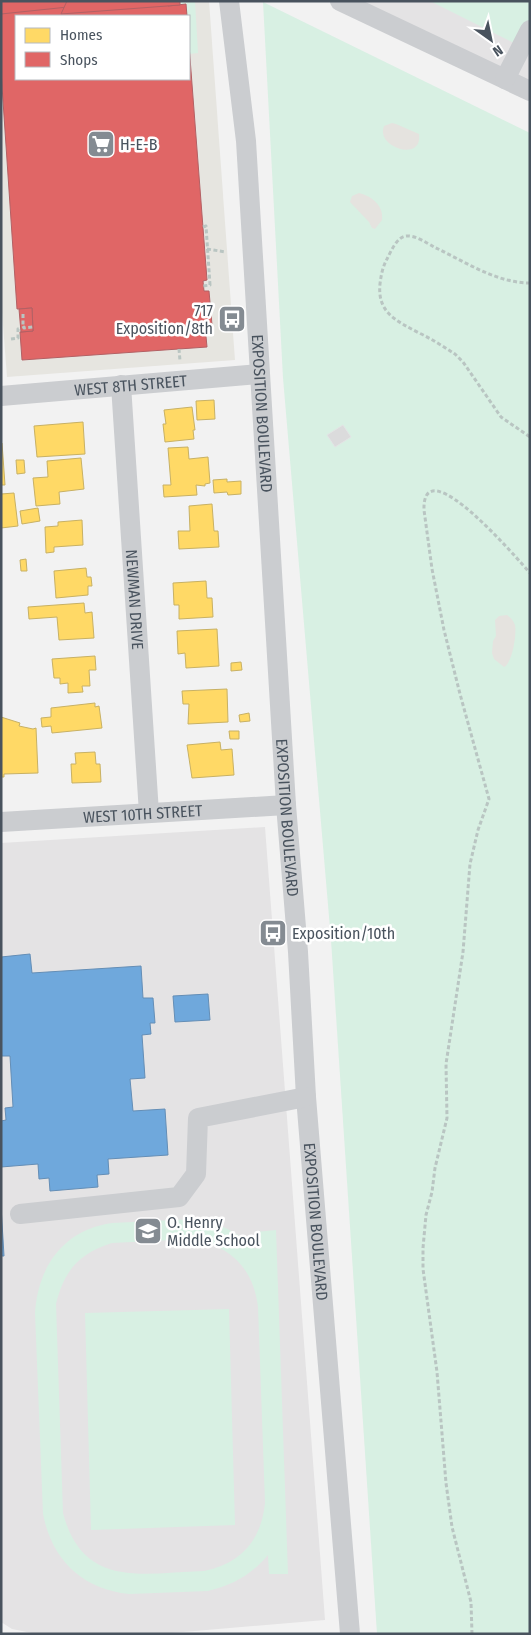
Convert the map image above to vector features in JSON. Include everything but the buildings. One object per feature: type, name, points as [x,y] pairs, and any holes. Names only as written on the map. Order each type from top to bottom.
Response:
[{"type":"street","name":"EXPOSITION BOULEVARD","points":[[229,1],[246,141],[286,805],[298,952],[306,1097],[350,1634]]},
{"type":"street","points":[[340,1],[530,91]]},
{"type":"street","points":[[505,79],[530,30]]},
{"type":"street","name":"WEST 8TH STREET","points":[[1,396],[259,374]]},
{"type":"street","name":"NEWMAN DRIVE","points":[[121,385],[149,813]]},
{"type":"street","name":"WEST 10TH STREET","points":[[1,822],[286,805]]},
{"type":"street","points":[[20,1214],[179,1197],[196,1174],[198,1118],[306,1097]]},
{"type":"path","points":[[203,227],[206,226],[210,286],[203,286]]},
{"type":"path","points":[[530,282],[518,282],[495,276],[420,240],[406,236],[395,244],[385,263],[379,291],[384,309],[394,318],[455,354],[463,362],[501,418],[530,437]]},
{"type":"path","points":[[207,249],[226,252]]},
{"type":"path","points":[[23,314],[24,328],[33,327]]},
{"type":"path","points":[[10,339],[18,338],[18,329],[21,328]]},
{"type":"path","points":[[179,349],[180,361]]},
{"type":"path","points":[[472,1634],[472,1602],[452,1527],[437,1372],[423,1269],[423,1248],[426,1215],[447,1118],[446,1064],[463,952],[470,864],[478,830],[489,798],[460,694],[437,598],[424,510],[426,496],[440,490],[450,495],[485,524],[530,573]]},
{"type":"shaded area","name":"H-E-B","points":[[1,1],[209,1],[235,360],[7,377],[1,299]]},
{"type":"shaded area","points":[[340,1],[530,1],[530,91]]},
{"type":"shaded area","name":"O. Henry Middle School","points":[[265,827],[325,1620],[160,1634],[37,1634],[12,1629],[1,1622],[1,843]]},
{"type":"green space","points":[[168,1],[195,1],[198,53],[190,54],[190,15],[187,15],[186,4],[168,6]]},
{"type":"green space","points":[[430,1],[530,1],[530,51]]},
{"type":"green space","points":[[263,2],[530,133],[530,1634],[377,1634],[331,940],[283,378]]},
{"type":"green space","points":[[195,1219],[228,1229],[256,1250],[256,1232],[276,1230],[288,1574],[269,1574],[268,1555],[248,1574],[217,1589],[129,1594],[97,1586],[84,1579],[62,1558],[54,1545],[47,1530],[43,1514],[35,1313],[37,1296],[48,1266],[56,1253],[67,1242],[95,1227],[112,1223]],"holes":[[[192,1239],[206,1242],[228,1253],[245,1270],[251,1280],[258,1307],[265,1503],[263,1516],[254,1539],[247,1548],[239,1556],[217,1567],[204,1571],[137,1574],[118,1571],[100,1565],[85,1554],[72,1537],[63,1513],[56,1304],[59,1292],[63,1282],[75,1265],[90,1252],[100,1247],[112,1243]]]},
{"type":"green space","points":[[229,1309],[235,1525],[91,1530],[85,1313]]},
{"type":"sand","points":[[392,123],[419,134],[418,143],[414,148],[400,149],[386,140],[383,134],[384,126]]},
{"type":"sand","points":[[359,193],[373,199],[381,210],[382,220],[375,229],[372,228],[369,222],[350,202],[352,196]]},
{"type":"sand","points":[[507,615],[515,625],[515,635],[512,655],[504,667],[494,659],[492,653],[493,641],[496,636],[495,620],[499,616]]},
{"type":"place","name":"H-E-B","points":[[101,144]]},
{"type":"place","name":"717 Exposition/8th","points":[[232,319]]},
{"type":"place","name":"Exposition/10th","points":[[273,933]]},
{"type":"place","name":"O. Henry Middle School","points":[[148,1231]]}]
